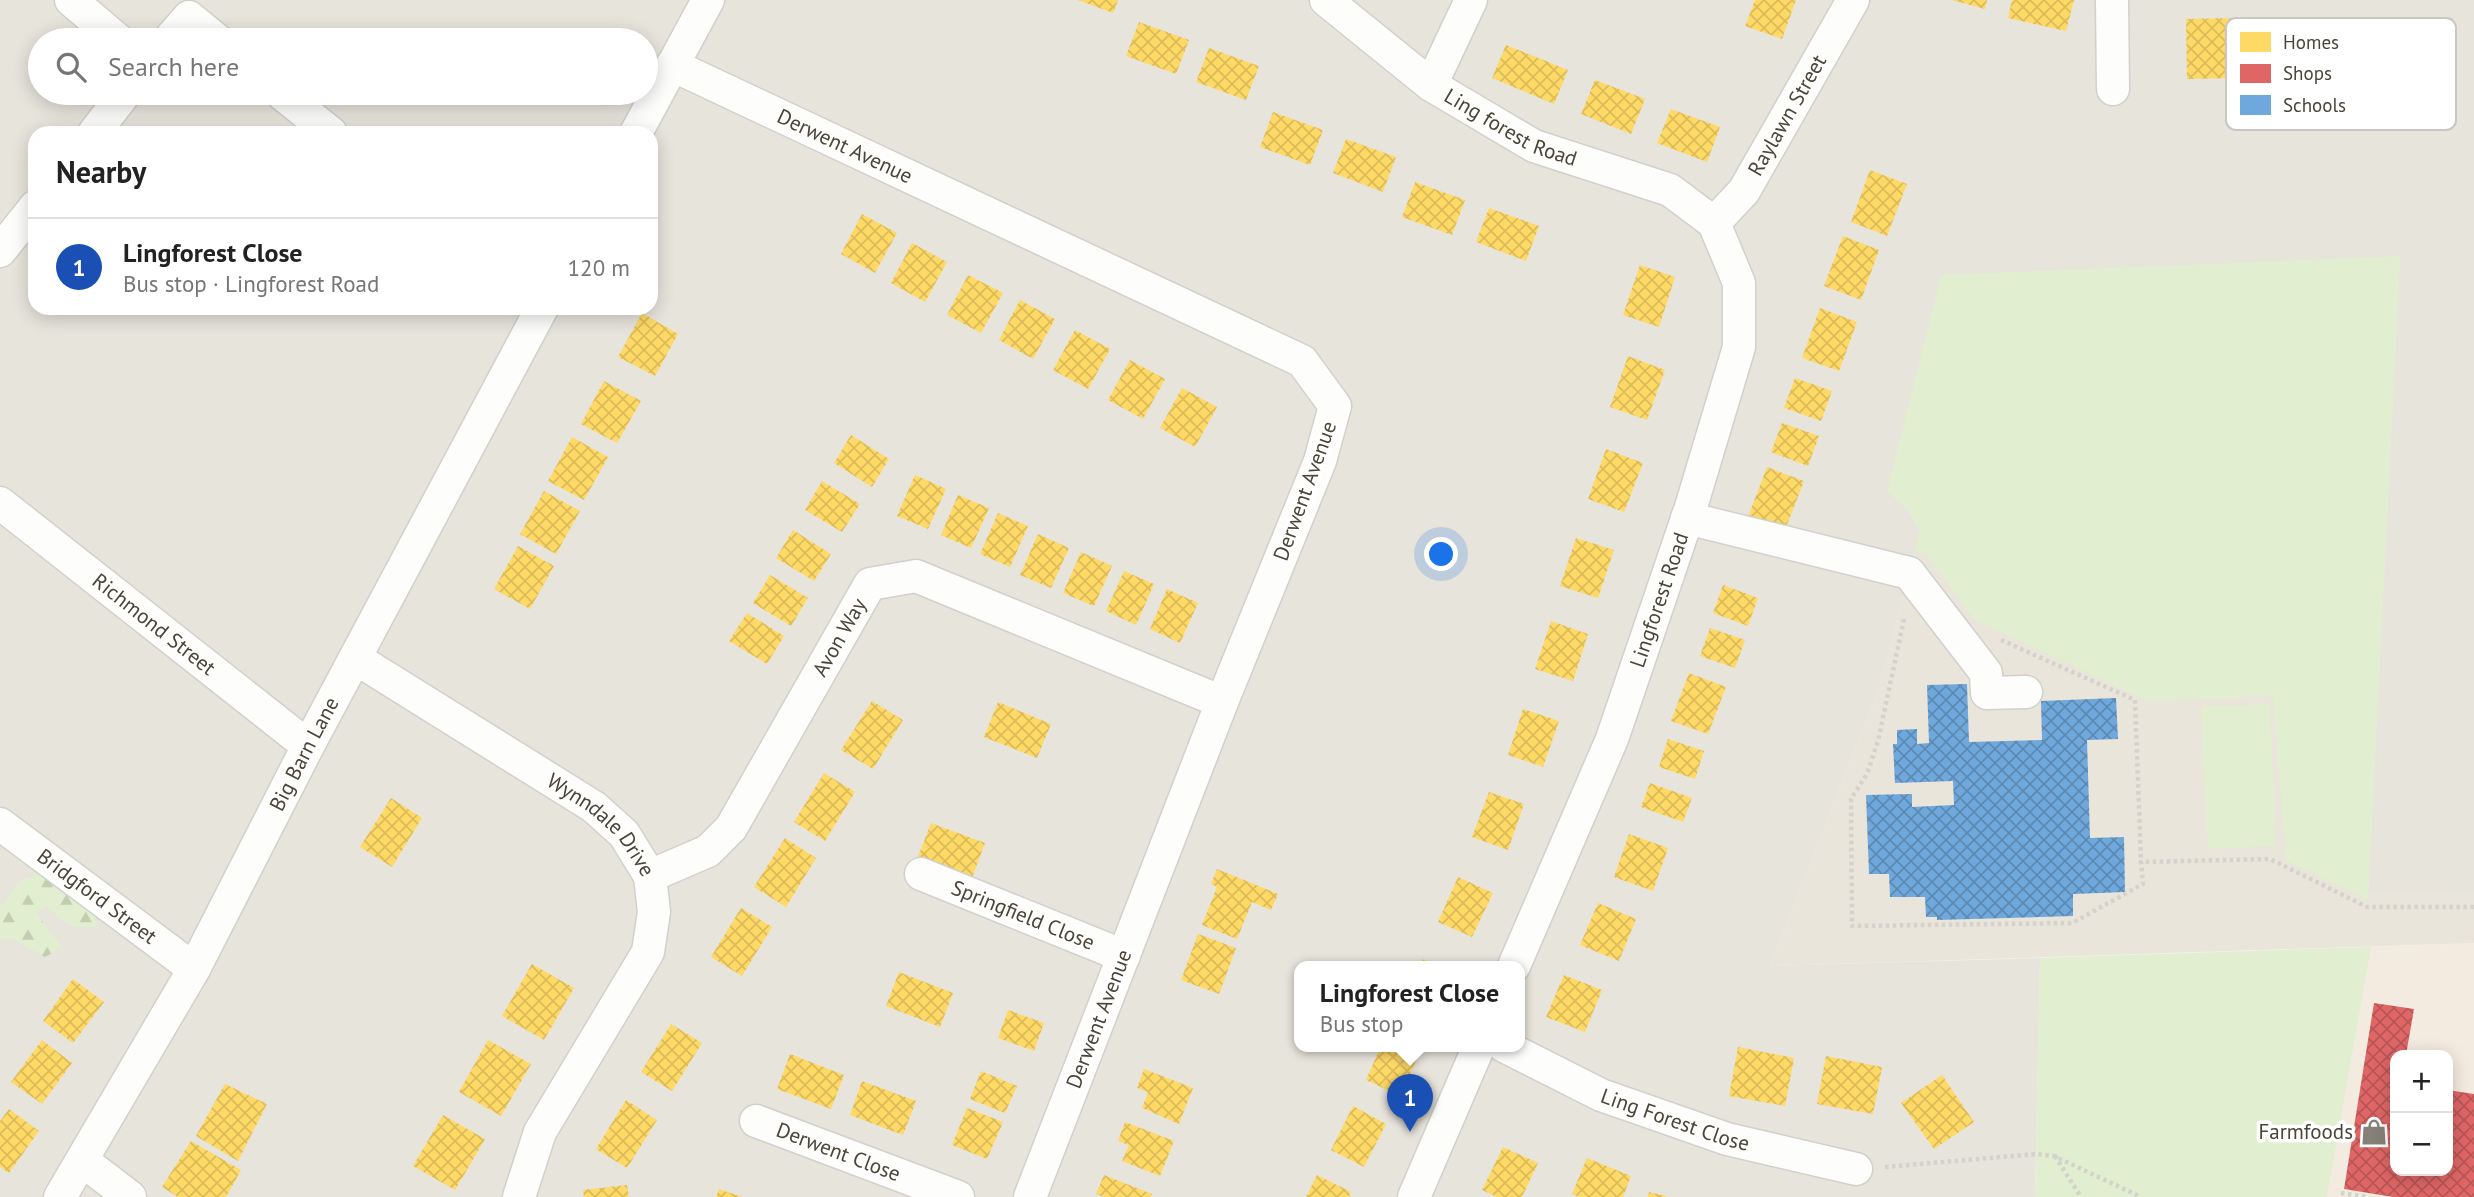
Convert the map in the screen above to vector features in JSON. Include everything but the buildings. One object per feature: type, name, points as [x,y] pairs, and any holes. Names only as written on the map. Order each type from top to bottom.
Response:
[{"type":"street","points":[[71,0],[104,28]]},
{"type":"street","name":"Ling forest Road","points":[[1326,0],[1431,85],[1534,146],[1670,190],[1714,223]]},
{"type":"street","points":[[1431,85],[1471,0]]},
{"type":"street","name":"Raylawn Street","points":[[1714,223],[1744,191],[1853,0]]},
{"type":"street","points":[[2112,0],[2113,89]]},
{"type":"street","points":[[658,91],[672,65],[696,5]]},
{"type":"street","points":[[179,28],[189,17],[202,28]]},
{"type":"street","name":"Derwent Avenue","points":[[672,65],[1302,361],[1335,406],[1320,461],[1222,702],[1030,1197]]},
{"type":"street","points":[[99,126],[116,105]]},
{"type":"street","points":[[296,105],[322,126]]},
{"type":"street","points":[[640,126],[651,105]]},
{"type":"street","points":[[0,251],[28,216]]},
{"type":"street","name":"Lingforest Road","points":[[1516,961],[1612,738],[1687,518],[1739,348],[1739,283],[1714,223]]},
{"type":"street","name":"Big Barn Lane","points":[[60,1197],[194,969],[308,746],[538,315]]},
{"type":"street","name":"Richmond Street","points":[[0,503],[308,746]]},
{"type":"street","points":[[1687,518],[1909,573],[1986,673],[1987,693],[2026,692]]},
{"type":"street","name":"Avon Way","points":[[650,876],[708,851],[731,828],[870,584],[916,576],[1222,702]]},
{"type":"street","name":"Wynndale Drive","points":[[355,658],[594,807],[624,834],[650,876],[654,912],[648,953],[540,1132],[519,1197]]},
{"type":"street","name":"Bridgford Street","points":[[0,824],[194,969]]},
{"type":"street","name":"Springfield Close","points":[[921,874],[1124,956]]},
{"type":"street","points":[[1414,1197],[1476,1052]]},
{"type":"street","name":"Ling Forest Close","points":[[1516,1052],[1601,1095],[1702,1131],[1856,1169]]},
{"type":"street","name":"Derwent Close","points":[[755,1121],[958,1197]]},
{"type":"street","points":[[83,1161],[130,1197]]},
{"type":"path","points":[[1916,583],[1902,626],[1878,741],[1867,774],[1851,799],[1852,926],[2072,923],[2143,884],[2135,700],[1992,636]]},
{"type":"path","points":[[2141,862],[2270,859],[2367,907],[2474,907]]},
{"type":"path","points":[[1856,1169],[2036,1154],[2054,1156],[2141,1197]]},
{"type":"path","points":[[2054,1156],[2081,1197]]},
{"type":"path","points":[[2341,1193],[2368,1197]]},
{"type":"shaded area","points":[[0,0],[2474,0],[2474,894],[2368,893],[2400,256],[1887,490],[1907,509],[1920,531],[1879,688],[1770,966],[2040,958],[2035,1197],[0,1197]]},
{"type":"shaded area","points":[[2400,256],[2368,892],[2474,894],[2474,943],[1770,966],[1879,688],[1915,551],[1920,530],[1907,509],[1887,490],[1941,275]]},
{"type":"shaded area","points":[[2474,943],[2474,1197],[2327,1197],[2371,947]]},
{"type":"green space","points":[[2400,256],[2368,900],[2286,860],[2273,696],[2147,701],[1974,619],[1926,554],[1915,551],[1920,530],[1907,509],[1887,490],[1941,275]]},
{"type":"green space","points":[[2270,704],[2276,846],[2208,849],[2201,707]]},
{"type":"green space","points":[[39,874],[59,883],[95,916],[96,927],[72,927],[46,906],[36,913],[62,947],[45,957],[14,939],[0,939],[0,904],[3,904],[21,880]]},
{"type":"green space","points":[[2371,947],[2327,1197],[2035,1197],[2040,958]]},
{"type":"place","name":"Lingforest Close","points":[[1410,1132]]},
{"type":"place","name":"Farmfoods","points":[[2374,1132]]}]
